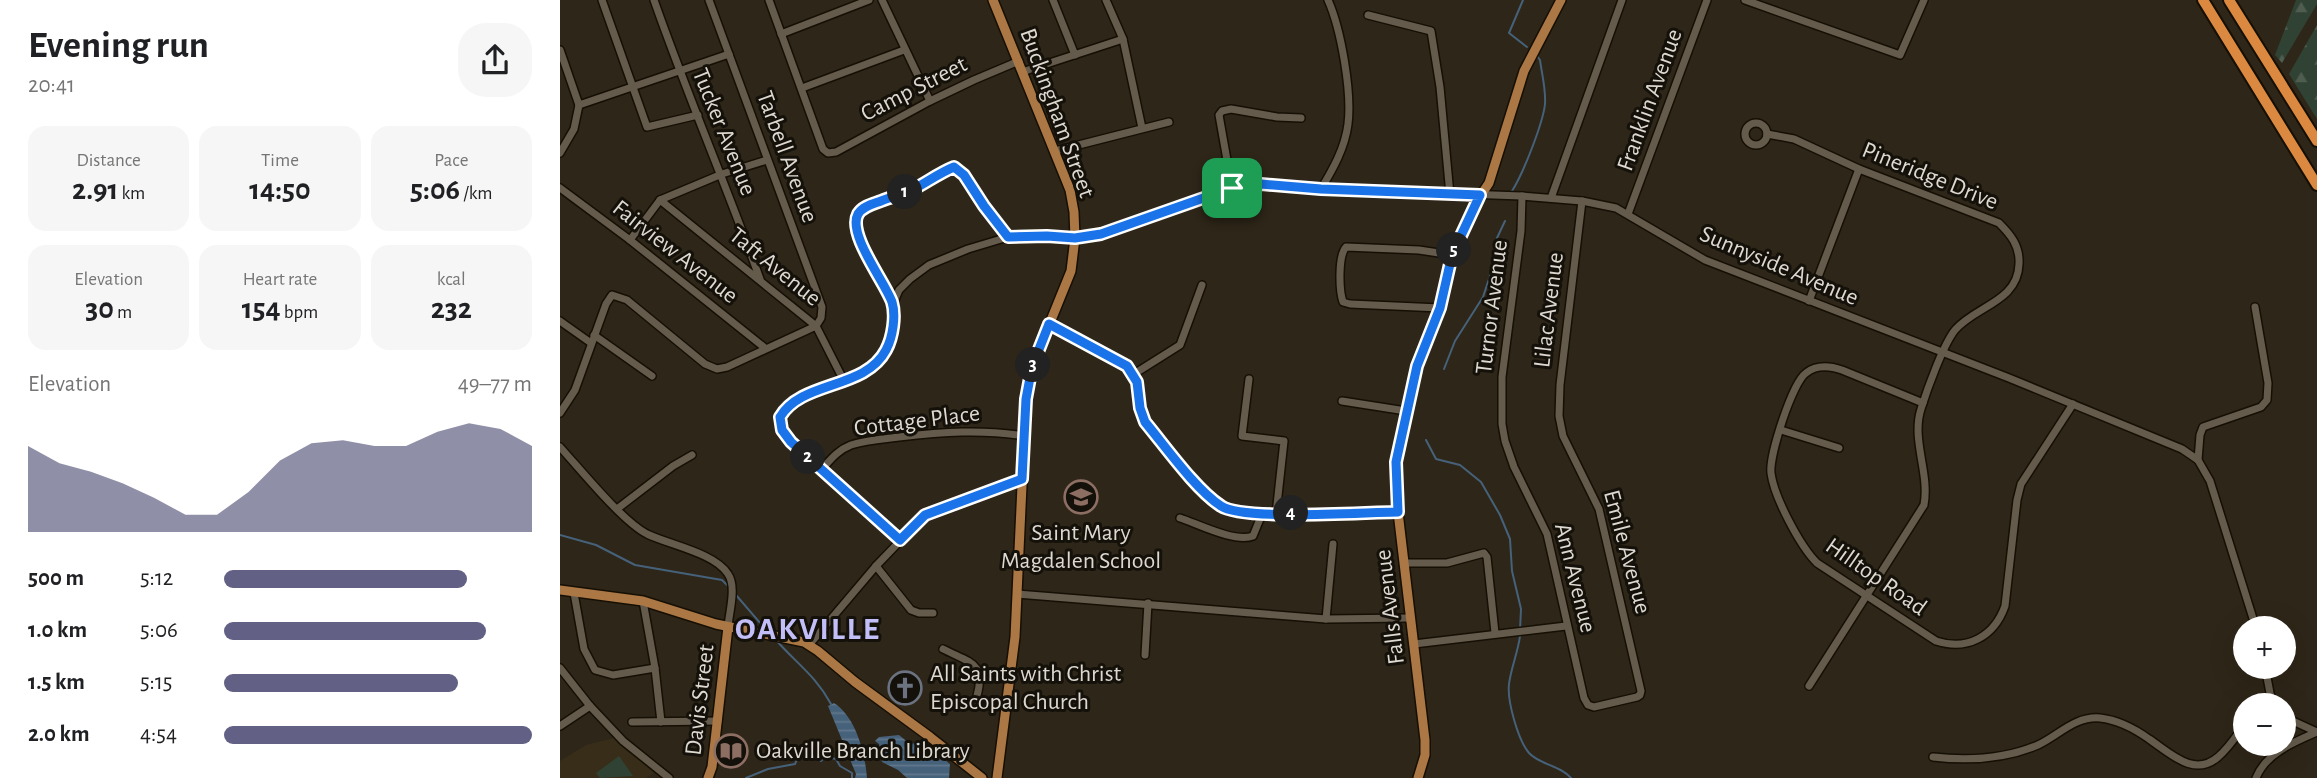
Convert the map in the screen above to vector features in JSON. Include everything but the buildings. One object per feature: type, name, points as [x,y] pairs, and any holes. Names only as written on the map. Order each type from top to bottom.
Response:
[{"type":"highway","points":[[2203,0],[2317,185]]},
{"type":"highway","points":[[2229,0],[2317,141]]},
{"type":"main road","name":"Buckingham Street","points":[[993,0],[1070,190],[1075,238],[1070,271],[1032,367],[1026,399],[1017,594],[1010,679],[997,778]]},
{"type":"main road","name":"Falls Avenue","points":[[1418,778],[1425,755],[1425,740],[1398,512],[1396,462],[1417,366],[1440,308],[1452,255],[1480,195],[1489,183],[1524,71],[1561,0]]},
{"type":"main road","points":[[560,590],[643,601],[728,627],[783,636],[809,645],[982,778]]},
{"type":"main road","name":"Davis Street","points":[[708,778],[712,767],[728,627]]},
{"type":"street","points":[[602,0],[647,127],[698,114]]},
{"type":"street","name":"Tucker Avenue","points":[[654,0],[679,72],[722,174],[760,279]]},
{"type":"street","name":"Tarbell Avenue","points":[[709,0],[822,307],[821,318],[816,326]]},
{"type":"street","points":[[769,0],[802,88],[904,50]]},
{"type":"street","points":[[781,34],[869,0]]},
{"type":"street","points":[[882,0],[930,101]]},
{"type":"street","points":[[1053,0],[1076,55]]},
{"type":"street","points":[[1106,0],[1123,39],[1142,128]]},
{"type":"street","points":[[1321,189],[1339,159],[1348,124],[1341,39],[1328,0]]},
{"type":"street","points":[[1551,198],[1622,0]]},
{"type":"street","name":"Franklin Avenue","points":[[1628,214],[1707,0]]},
{"type":"street","points":[[1745,0],[1900,55],[1924,0]]},
{"type":"street","points":[[1368,15],[1431,31],[1440,87],[1450,195]]},
{"type":"street","points":[[1022,72],[1123,39]]},
{"type":"street","points":[[560,51],[579,105],[574,129],[561,147]]},
{"type":"street","points":[[579,105],[729,54]]},
{"type":"street","name":"Camp Street","points":[[802,88],[823,149],[828,153],[836,152],[930,101],[1018,61]]},
{"type":"street","points":[[1232,188],[1219,114],[1231,109],[1301,118]]},
{"type":"street","points":[[1055,151],[1170,122]]},
{"type":"street","name":"Pineridge Drive","points":[[1767,135],[1794,139],[1859,169],[1998,223],[2011,235],[2019,251],[2020,267],[2016,281],[2006,295],[1963,322],[1953,333],[1923,403],[1918,422],[1926,490],[1924,505],[1809,687]]},
{"type":"street","points":[[629,240],[660,200],[722,174],[767,160]]},
{"type":"street","points":[[900,540],[791,442],[782,430],[780,417],[785,408],[796,399],[844,381],[870,367],[886,351],[892,331],[893,304],[872,265],[856,226],[857,215],[865,207],[912,190],[954,167],[964,175],[1008,237]]},
{"type":"street","points":[[1810,300],[1859,169]]},
{"type":"street","name":"Sunnyside Avenue","points":[[893,304],[909,279],[929,265],[968,250],[1008,237],[1075,238],[1101,234],[1232,188],[1261,184],[1450,195],[1522,195],[1582,201],[1616,208],[1705,260],[2073,404],[2168,443],[2198,460]]},
{"type":"street","name":"Fairview Avenue","points":[[560,188],[765,348]]},
{"type":"street","name":"Turnor Avenue","points":[[1502,424],[1503,377],[1521,231],[1522,195]]},
{"type":"street","name":"Taft Avenue","points":[[660,200],[816,326],[844,381]]},
{"type":"street","name":"Lilac Avenue","points":[[1560,424],[1560,385],[1582,201]]},
{"type":"street","points":[[1440,308],[1343,302],[1340,284],[1343,249],[1419,250],[1452,255]]},
{"type":"street","points":[[1134,374],[1180,345],[1202,285]]},
{"type":"street","points":[[560,413],[575,390],[592,339],[612,295],[627,300],[705,364],[717,369],[727,367],[816,326]]},
{"type":"street","points":[[2252,616],[2213,489],[2198,460],[2203,427],[2261,407],[2267,400],[2267,383],[2255,307]]},
{"type":"street","points":[[560,321],[652,376]]},
{"type":"street","points":[[1049,324],[1127,366],[1134,374],[1145,422],[1205,493],[1223,508],[1239,513],[1262,514],[1398,512]]},
{"type":"street","name":"Hilltop Road","points":[[1923,403],[1842,370],[1832,367],[1814,368],[1806,373],[1794,388],[1772,458],[1771,472],[1775,487],[1800,541],[1817,563],[1936,642],[1956,645],[1976,641],[1997,623],[2005,606],[2021,484],[2073,404]]},
{"type":"street","points":[[1249,379],[1242,436],[1284,441],[1276,514]]},
{"type":"street","points":[[1342,401],[1406,411]]},
{"type":"street","name":"Ann Avenue","points":[[1502,424],[1510,456],[1547,534],[1566,626],[1588,705]]},
{"type":"street","name":"Emile Avenue","points":[[1560,424],[1563,436],[1599,509],[1630,639],[1640,695],[1594,707],[1588,705]]},
{"type":"street","points":[[1781,429],[1839,448]]},
{"type":"street","name":"Cottage Place","points":[[822,469],[835,454],[850,445],[867,441],[983,430],[1024,436]]},
{"type":"street","points":[[560,447],[617,509],[645,533],[706,557],[726,570],[731,579],[728,627]]},
{"type":"street","points":[[617,509],[673,466],[692,455]]},
{"type":"street","points":[[809,645],[876,566],[925,515],[1022,479]]},
{"type":"street","points":[[1180,517],[1220,533],[1244,538],[1253,536],[1262,514]]},
{"type":"street","points":[[1326,620],[1333,544]]},
{"type":"street","points":[[1405,563],[1447,563],[1485,553],[1495,633]]},
{"type":"street","points":[[876,566],[911,610],[933,613]]},
{"type":"street","points":[[574,593],[584,649],[595,670],[613,676],[655,668]]},
{"type":"street","points":[[1017,594],[1326,620],[1410,618]]},
{"type":"street","points":[[643,601],[661,722]]},
{"type":"street","points":[[1145,655],[1148,603]]},
{"type":"street","points":[[1414,644],[1566,626]]},
{"type":"street","points":[[943,649],[975,667],[981,676],[977,696]]},
{"type":"street","points":[[560,668],[590,706],[623,741],[669,778]]},
{"type":"street","points":[[981,676],[1010,679]]},
{"type":"street","points":[[560,726],[590,706]]},
{"type":"street","points":[[1933,757],[1977,759],[2016,752],[2039,744],[2071,724],[2100,718],[2132,729],[2182,762],[2195,766],[2217,759],[2233,739]]},
{"type":"street","points":[[632,722],[718,721]]},
{"type":"street","points":[[2296,722],[2317,732]]},
{"type":"street","points":[[2296,743],[2317,732]]},
{"type":"street","points":[[2256,778],[2260,769],[2273,756]]},
{"type":"shaded area","points":[[614,738],[654,773],[646,778],[560,778],[560,761],[586,745]]},
{"type":"green space","points":[[2296,0],[2317,0],[2317,4],[2282,63],[2275,55]]},
{"type":"green space","points":[[2317,25],[2317,119],[2289,74]]},
{"type":"green space","points":[[619,756],[633,776],[600,778],[596,773]]},
{"type":"water","points":[[834,703],[854,726],[867,778],[855,778],[856,774],[828,706]]},
{"type":"water","points":[[899,735],[910,744],[923,742],[950,764],[949,778],[907,778],[882,762],[879,744],[875,741],[879,737]]},
{"type":"waterway","points":[[1523,0],[1509,33],[1527,47]]},
{"type":"waterway","points":[[1512,191],[1532,148],[1545,104],[1540,60],[1537,56]]},
{"type":"waterway","points":[[1444,369],[1455,341],[1483,297],[1492,270],[1497,238],[1505,221]]},
{"type":"waterway","points":[[1426,440],[1436,459],[1460,465],[1481,482],[1500,515],[1510,539],[1512,571],[1521,609],[1520,630]]},
{"type":"waterway","points":[[560,535],[596,545],[635,565],[722,580],[728,586]]},
{"type":"waterway","points":[[736,595],[767,631]]},
{"type":"waterway","points":[[1520,636],[1509,684],[1517,730],[1529,753],[1571,778]]},
{"type":"waterway","points":[[776,640],[812,678],[831,704]]},
{"type":"waterway","points":[[746,778],[768,769],[795,764],[799,755],[816,752],[816,757],[821,761],[825,757],[836,759],[840,766],[852,773],[852,778]]},
{"type":"place","name":"Saint Mary Magdalen School","points":[[1081,497]]},
{"type":"place","name":"All Saints with Christ Episcopal Church","points":[[905,688]]},
{"type":"place","name":"Oakville Branch Library","points":[[731,751]]},
{"type":"district","name":"OAKVILLE","points":[[808,629]]},
{"type":"route","points":[[954,167],[964,175],[1008,237],[1075,238],[1101,234],[1232,188],[1261,184],[1480,195],[1452,255],[1440,308],[1417,366],[1396,462],[1398,512],[1262,514],[1239,513],[1223,508],[1205,493],[1145,422],[1140,408],[1137,382],[1127,366],[1049,324],[1032,367],[1026,399],[1022,479],[925,515],[900,540],[791,442],[782,430],[780,417],[785,408],[796,399],[844,381],[870,367],[886,351],[892,331],[893,304],[872,265],[856,226],[857,215],[865,207],[912,190],[954,167]]}]
